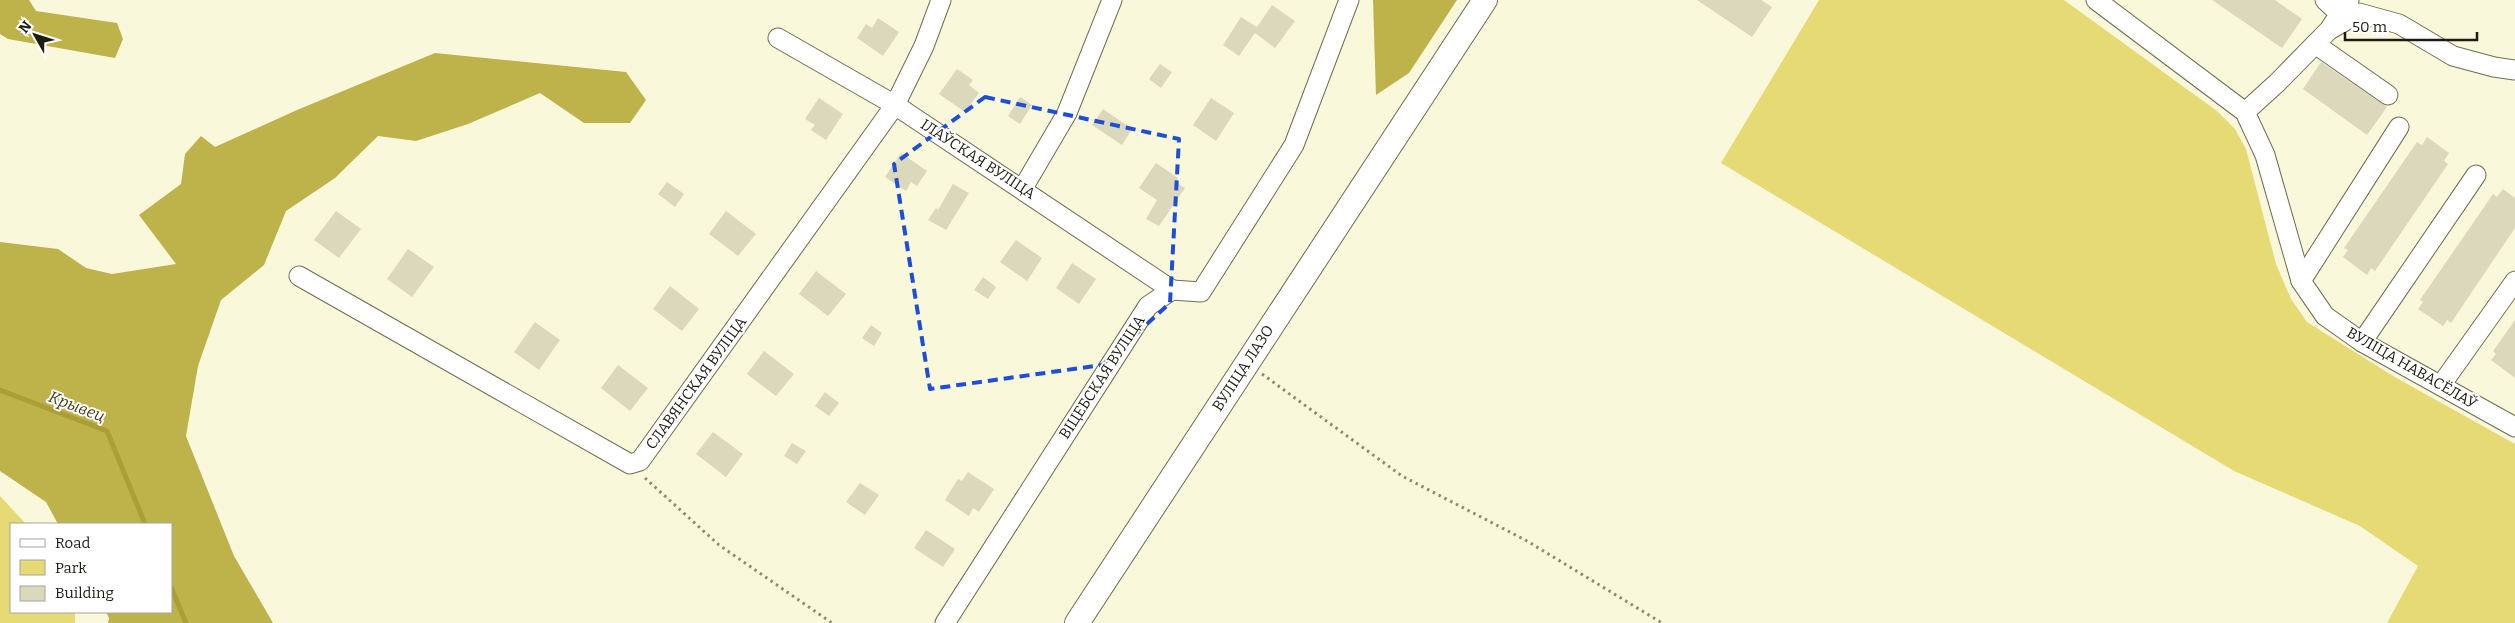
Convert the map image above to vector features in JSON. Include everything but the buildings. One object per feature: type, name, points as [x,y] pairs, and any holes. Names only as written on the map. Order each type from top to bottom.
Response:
[{"type":"main road","name":"ВУЛІЦА ЛАЗО","points":[[1077,623],[1246,362],[1485,0]]},
{"type":"street","name":"СЛАВЯНСКАЯ ВУЛІЦА","points":[[630,464],[640,460],[895,105],[924,46],[941,0]]},
{"type":"street","points":[[1023,188],[1067,113],[1112,0]]},
{"type":"street","points":[[1172,290],[1201,292],[1294,144],[1349,0]]},
{"type":"street","name":"ВУЛІЦА НАВАСЁЛАЎ","points":[[2096,0],[2245,112],[2266,155],[2301,281],[2325,316],[2362,342],[2515,427]]},
{"type":"street","points":[[2245,112],[2329,30],[2344,7],[2325,0]]},
{"type":"street","points":[[2329,30],[2359,13],[2399,24],[2453,56],[2494,68],[2515,70]]},
{"type":"street","name":"ІЛАЎСКАЯ ВУЛІЦА","points":[[778,38],[895,105],[1023,188],[1172,290]]},
{"type":"street","points":[[2315,44],[2388,95]]},
{"type":"street","points":[[2301,281],[2399,127]]},
{"type":"street","points":[[2362,342],[2476,176]]},
{"type":"street","points":[[299,276],[630,464]]},
{"type":"street","points":[[2441,385],[2515,281]]},
{"type":"street","name":"ВІЦЕБСКАЯ ВУЛІЦА","points":[[945,623],[1148,306],[1172,290]]},
{"type":"path","points":[[1246,362],[1311,412],[1402,476],[1527,541],[1662,623]]},
{"type":"path","points":[[630,464],[719,545],[832,623]]},
{"type":"highlighted area","points":[[985,97],[1179,139],[1170,303],[1102,365],[930,389],[894,164]]},
{"type":"green space","points":[[1819,0],[2064,0],[2217,111],[2235,129],[2246,149],[2276,264],[2291,299],[2307,322],[2393,376],[2515,444],[2515,623],[2387,623],[2418,566],[2360,526],[2234,471],[1721,163]]},
{"type":"green space","points":[[0,496],[25,523],[10,523],[10,613],[75,613],[75,623],[0,623]]},
{"type":"shaded area","points":[[0,0],[29,0],[36,11],[117,23],[123,39],[115,58],[8,39],[0,34]]},
{"type":"shaded area","points":[[1373,0],[1457,0],[1409,73],[1376,95]]},
{"type":"shaded area","points":[[435,53],[626,72],[646,100],[630,123],[584,123],[540,93],[468,124],[416,141],[378,136],[335,178],[286,211],[264,265],[221,300],[198,366],[186,436],[234,556],[273,623],[108,623],[109,618],[106,613],[172,613],[172,523],[57,523],[46,502],[0,471],[0,242],[58,249],[86,268],[112,274],[176,264],[139,215],[181,184],[185,154],[201,136],[215,147],[297,110]]},
{"type":"waterway","name":"Крывец","points":[[0,390],[107,431],[145,523]]},
{"type":"waterway","name":"Крывец","points":[[172,589],[186,623]]}]
